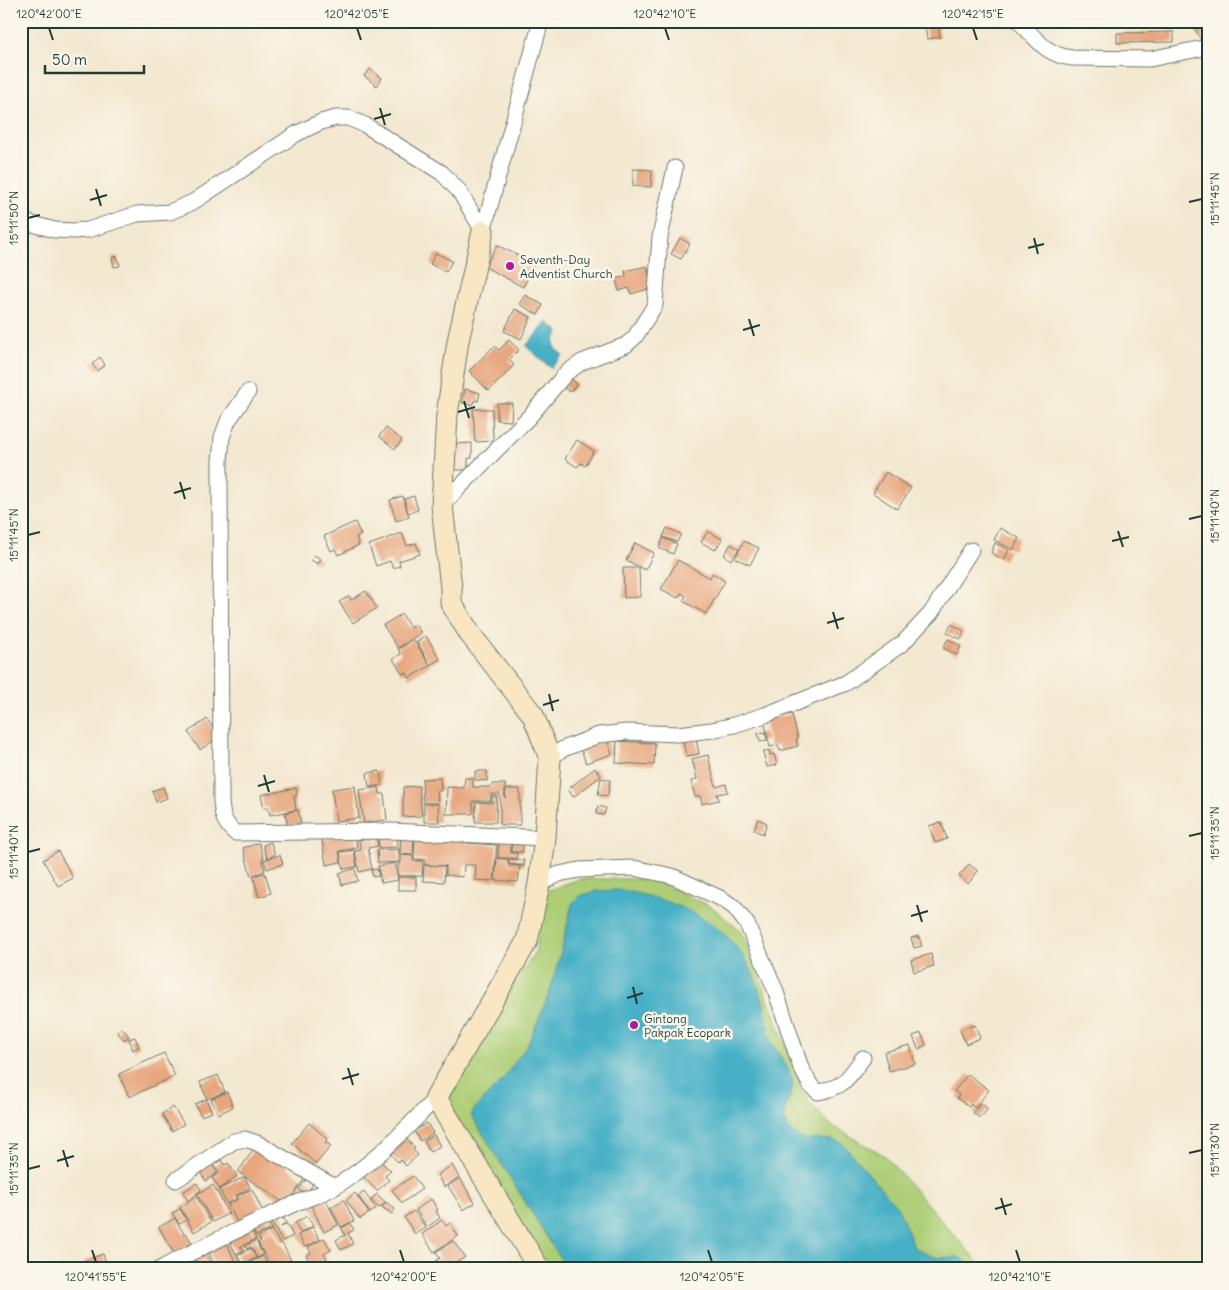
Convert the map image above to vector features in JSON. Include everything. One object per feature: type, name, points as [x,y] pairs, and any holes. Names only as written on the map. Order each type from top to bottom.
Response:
[{"type":"street","points":[[160,1269],[281,1210],[335,1187],[373,1158],[436,1098],[527,940],[539,884],[545,838],[550,758],[533,715],[470,634],[451,603],[442,505],[448,406],[458,341],[483,231],[541,21]]},
{"type":"street","points":[[1019,21],[1050,52],[1072,58],[1150,59],[1203,48],[1208,44]]},
{"type":"street","points":[[21,220],[55,230],[88,230],[137,214],[170,212],[193,202],[296,134],[321,122],[348,118],[365,125],[442,173],[459,191],[483,231]]},
{"type":"street","points":[[442,505],[530,416],[566,373],[582,362],[626,345],[635,337],[655,305],[660,237],[675,168]]},
{"type":"street","points":[[248,392],[228,421],[222,437],[220,461],[221,801],[222,814],[226,824],[235,833],[391,831],[545,838]]},
{"type":"street","points":[[550,758],[563,749],[599,735],[627,732],[678,734],[734,725],[781,709],[846,683],[903,643],[931,613],[971,550]]},
{"type":"street","points":[[539,884],[558,874],[579,870],[634,868],[672,876],[720,898],[734,908],[748,924],[775,990],[801,1068],[811,1086],[818,1092],[834,1089],[844,1083],[863,1058]]},
{"type":"street","points":[[436,1098],[539,1269]]},
{"type":"street","points":[[176,1180],[234,1141],[245,1139],[256,1142],[335,1187]]},
{"type":"green space","name":"Gintong Pakpak Ecopark","points":[[579,879],[651,879],[712,907],[742,932],[807,1100],[831,1125],[885,1156],[984,1269],[538,1269],[436,1109],[536,950],[543,892]]},
{"type":"water","points":[[547,322],[559,332],[554,341],[555,349],[563,355],[551,368],[526,346]]},
{"type":"water","name":"Gintong Pakpak Ecopark","points":[[619,890],[641,894],[683,908],[719,930],[735,945],[747,963],[757,984],[763,1000],[769,1035],[774,1047],[788,1068],[792,1079],[793,1086],[784,1117],[786,1124],[792,1132],[803,1139],[829,1140],[842,1143],[898,1208],[914,1247],[938,1258],[958,1257],[972,1265],[973,1269],[567,1269],[471,1115],[477,1106],[501,1082],[528,1044],[549,994],[572,904],[579,896],[596,891]]},
{"type":"building","points":[[1201,21],[1207,21],[1208,33],[1200,38],[1193,26]]},
{"type":"building","points":[[938,24],[940,37],[927,39],[925,25]]},
{"type":"building","points":[[1174,32],[1174,42],[1117,43],[1117,33]]},
{"type":"building","points":[[370,69],[382,78],[377,86],[364,76]]},
{"type":"building","points":[[633,169],[652,170],[651,187],[633,186]]},
{"type":"building","points":[[680,238],[690,244],[681,259],[671,254]]},
{"type":"building","name":"Seventh-Day Adventist Church","points":[[497,245],[535,264],[523,287],[485,267]]},
{"type":"building","points":[[436,253],[452,261],[446,272],[430,264]]},
{"type":"building","points":[[117,256],[120,266],[114,267],[112,258]]},
{"type":"building","points":[[647,266],[652,288],[631,294],[629,288],[619,291],[616,279],[626,276],[625,271]]},
{"type":"building","points":[[525,295],[543,305],[538,315],[519,304]]},
{"type":"building","points":[[515,309],[531,317],[521,339],[504,331]]},
{"type":"building","points":[[509,340],[519,350],[509,360],[514,365],[489,391],[469,371],[494,346],[499,350]]},
{"type":"building","points":[[100,357],[105,365],[97,371],[92,364]]},
{"type":"building","points":[[570,378],[577,384],[570,392],[563,387]]},
{"type":"building","points":[[465,389],[480,393],[478,401],[475,400],[473,405],[462,403]]},
{"type":"building","points":[[497,403],[512,403],[511,421],[497,420]]},
{"type":"building","points":[[473,409],[492,409],[493,441],[475,442]]},
{"type":"building","points":[[386,428],[402,440],[395,449],[379,436]]},
{"type":"building","points":[[577,440],[594,451],[585,466],[581,463],[577,467],[565,459]]},
{"type":"building","points":[[472,443],[472,458],[468,458],[468,470],[453,470],[453,444]]},
{"type":"building","points":[[886,472],[911,488],[897,509],[873,493]]},
{"type":"building","points":[[403,496],[409,517],[396,521],[390,500]]},
{"type":"building","points":[[414,496],[418,510],[408,513],[404,499]]},
{"type":"building","points":[[355,522],[361,535],[356,537],[359,545],[338,555],[335,549],[331,551],[324,536]]},
{"type":"building","points":[[667,528],[681,534],[677,542],[663,537]]},
{"type":"building","points":[[1000,528],[1019,538],[1013,550],[994,540]]},
{"type":"building","points":[[708,531],[722,539],[715,550],[701,542]]},
{"type":"building","points":[[402,533],[407,546],[416,543],[420,554],[399,561],[400,566],[393,568],[390,561],[376,566],[369,545]]},
{"type":"building","points":[[663,538],[677,544],[673,554],[659,548]]},
{"type":"building","points":[[744,541],[759,548],[750,565],[735,558]]},
{"type":"building","points":[[635,543],[654,553],[645,570],[626,560]]},
{"type":"building","points":[[995,543],[1009,550],[1004,560],[991,553]]},
{"type":"building","points":[[731,544],[739,549],[731,560],[724,555]]},
{"type":"building","points":[[314,555],[321,559],[318,564],[311,560]]},
{"type":"building","points":[[678,560],[710,578],[712,573],[725,581],[706,614],[683,601],[686,596],[681,593],[678,598],[661,589]]},
{"type":"building","points":[[623,568],[639,568],[640,597],[624,598]]},
{"type":"building","points":[[366,591],[377,608],[353,623],[339,602],[349,596],[351,600]]},
{"type":"building","points":[[402,614],[410,628],[416,625],[421,633],[398,648],[383,625]]},
{"type":"building","points":[[951,624],[964,631],[961,639],[947,633]]},
{"type":"building","points":[[426,636],[440,659],[430,665],[417,642]]},
{"type":"building","points":[[948,639],[961,646],[957,655],[943,648]]},
{"type":"building","points":[[414,640],[430,666],[409,678],[406,672],[402,674],[393,659],[401,654],[398,649]]},
{"type":"building","points":[[792,714],[798,746],[780,751],[778,745],[770,747],[764,720]]},
{"type":"building","points":[[207,719],[219,737],[200,750],[188,732]]},
{"type":"building","points":[[765,732],[767,740],[760,742],[758,733]]},
{"type":"building","points":[[696,738],[699,754],[686,756],[683,741]]},
{"type":"building","points":[[607,740],[612,754],[586,763],[581,749]]},
{"type":"building","points":[[617,741],[655,743],[654,765],[616,763]]},
{"type":"building","points":[[769,750],[770,755],[774,754],[777,765],[767,767],[763,752]]},
{"type":"building","points":[[708,755],[716,787],[726,784],[728,792],[717,794],[719,800],[702,804],[700,796],[695,797],[691,781],[697,779],[692,759]]},
{"type":"building","points":[[595,768],[601,776],[573,797],[568,789]]},
{"type":"building","points":[[380,771],[382,785],[369,787],[367,773]]},
{"type":"building","points":[[475,771],[487,771],[487,781],[475,780]]},
{"type":"building","points":[[440,778],[441,791],[437,791],[438,803],[423,803],[422,779]]},
{"type":"building","points":[[465,778],[473,778],[473,787],[492,787],[492,784],[505,784],[505,798],[506,789],[520,789],[520,825],[500,825],[500,794],[491,794],[491,801],[473,801],[473,814],[446,814],[447,787],[464,788]]},
{"type":"building","points":[[601,778],[610,780],[608,796],[598,795]]},
{"type":"building","points":[[355,786],[359,818],[336,821],[332,789]]},
{"type":"building","points":[[419,786],[422,816],[403,817],[403,787]]},
{"type":"building","points":[[163,787],[167,798],[156,802],[152,791]]},
{"type":"building","points":[[379,787],[380,794],[384,794],[387,820],[364,823],[359,790]]},
{"type":"building","points":[[296,788],[297,796],[294,796],[296,810],[270,815],[268,807],[264,808],[261,795]]},
{"type":"building","points":[[492,796],[497,796],[496,822],[475,822],[476,802],[492,803]]},
{"type":"building","points":[[424,804],[438,804],[439,822],[424,822]]},
{"type":"building","points":[[598,806],[606,808],[604,815],[596,814]]},
{"type":"building","points":[[298,810],[301,823],[288,826],[285,813]]},
{"type":"building","points":[[758,819],[767,823],[763,834],[754,830]]},
{"type":"building","points":[[941,822],[947,839],[935,843],[929,826]]},
{"type":"building","points":[[355,833],[357,848],[339,851],[341,862],[326,865],[322,840]]},
{"type":"building","points":[[375,833],[378,846],[368,848],[372,869],[359,872],[355,851],[361,850],[358,836]]},
{"type":"building","points":[[397,833],[397,847],[379,848],[378,834]]},
{"type":"building","points":[[401,834],[414,834],[413,855],[400,854]]},
{"type":"building","points":[[415,836],[468,836],[467,843],[497,845],[494,881],[475,880],[476,865],[464,865],[463,877],[446,875],[446,866],[425,865],[425,860],[414,859]]},
{"type":"building","points":[[499,840],[511,841],[511,853],[517,853],[517,858],[498,858]]},
{"type":"building","points":[[512,840],[523,840],[523,852],[511,852]]},
{"type":"building","points":[[271,842],[275,855],[267,858],[263,845]]},
{"type":"building","points":[[259,843],[264,859],[262,859],[265,871],[251,876],[243,848]]},
{"type":"building","points":[[399,849],[399,862],[378,863],[377,850]]},
{"type":"building","points":[[354,850],[357,867],[343,869],[340,852]]},
{"type":"building","points":[[58,851],[73,878],[58,886],[43,860]]},
{"type":"building","points":[[280,855],[283,864],[267,869],[264,860]]},
{"type":"building","points":[[401,855],[413,856],[413,861],[423,861],[422,876],[398,876],[398,863],[401,863]]},
{"type":"building","points":[[497,858],[508,859],[508,865],[520,866],[518,882],[495,880]]},
{"type":"building","points":[[509,859],[524,860],[524,866],[509,864]]},
{"type":"building","points":[[395,863],[398,880],[381,883],[378,866]]},
{"type":"building","points":[[969,864],[978,871],[968,884],[959,876]]},
{"type":"building","points":[[424,865],[445,866],[444,882],[423,881]]},
{"type":"building","points":[[355,869],[358,881],[342,885],[339,873]]},
{"type":"building","points":[[377,869],[379,876],[373,877],[371,870]]},
{"type":"building","points":[[265,873],[271,893],[259,897],[253,876]]},
{"type":"building","points":[[398,877],[416,877],[416,890],[398,890]]},
{"type":"building","points":[[919,936],[922,946],[914,948],[911,938]]},
{"type":"building","points":[[931,954],[934,966],[914,972],[911,960]]},
{"type":"building","points":[[975,1025],[980,1038],[966,1044],[960,1030]]},
{"type":"building","points":[[122,1028],[129,1036],[124,1040],[117,1032]]},
{"type":"building","points":[[921,1033],[926,1045],[918,1049],[913,1036]]},
{"type":"building","points":[[135,1037],[139,1047],[133,1050],[129,1039]]},
{"type":"building","points":[[910,1045],[915,1064],[889,1071],[884,1052]]},
{"type":"building","points":[[164,1053],[175,1076],[129,1097],[119,1074]]},
{"type":"building","points":[[968,1074],[989,1090],[975,1108],[971,1104],[969,1107],[957,1098],[959,1095],[954,1091]]},
{"type":"building","points":[[218,1075],[225,1092],[207,1099],[200,1082]]},
{"type":"building","points":[[227,1092],[233,1107],[218,1114],[211,1099]]},
{"type":"building","points":[[206,1099],[212,1112],[201,1116],[195,1104]]},
{"type":"building","points":[[981,1103],[988,1109],[980,1118],[973,1113]]},
{"type":"building","points":[[173,1107],[184,1124],[172,1131],[162,1114]]},
{"type":"building","points":[[309,1123],[328,1139],[325,1142],[331,1146],[316,1164],[292,1143]]},
{"type":"building","points":[[427,1123],[433,1133],[420,1141],[414,1131]]},
{"type":"building","points":[[403,1135],[415,1148],[413,1150],[418,1155],[406,1166],[400,1160],[398,1162],[386,1150]]},
{"type":"building","points":[[434,1135],[440,1146],[430,1152],[424,1141]]},
{"type":"building","points":[[256,1146],[304,1179],[287,1205],[238,1172]]},
{"type":"building","points":[[208,1160],[217,1173],[206,1181],[197,1168]]},
{"type":"building","points":[[222,1160],[225,1165],[228,1163],[237,1176],[220,1189],[212,1178],[219,1173],[214,1166]]},
{"type":"building","points":[[379,1160],[391,1171],[385,1176],[389,1180],[377,1191],[362,1175]]},
{"type":"building","points":[[452,1165],[459,1177],[444,1187],[437,1175]]},
{"type":"building","points":[[413,1176],[422,1189],[402,1203],[392,1190]]},
{"type":"building","points":[[245,1177],[250,1188],[235,1196],[237,1199],[227,1204],[219,1189]]},
{"type":"building","points":[[460,1178],[475,1203],[463,1210],[448,1186]]},
{"type":"building","points":[[306,1179],[313,1184],[306,1194],[299,1190]]},
{"type":"building","points":[[197,1183],[201,1190],[188,1201],[183,1192]]},
{"type":"building","points":[[213,1185],[229,1213],[213,1222],[197,1194]]},
{"type":"building","points":[[252,1189],[262,1210],[237,1222],[228,1204],[238,1199],[237,1196]]},
{"type":"building","points":[[364,1192],[376,1209],[370,1213],[358,1196]]},
{"type":"building","points":[[355,1193],[369,1213],[360,1219],[346,1200]]},
{"type":"building","points":[[377,1194],[385,1202],[379,1208],[371,1200]]},
{"type":"building","points":[[197,1197],[211,1222],[194,1232],[180,1207]]},
{"type":"building","points":[[325,1198],[338,1225],[324,1232],[311,1205]]},
{"type":"building","points":[[431,1199],[438,1210],[436,1211],[440,1218],[427,1227],[416,1210]]},
{"type":"building","points":[[344,1200],[354,1221],[341,1227],[331,1207]]},
{"type":"building","points":[[386,1202],[395,1209],[392,1214],[382,1207]]},
{"type":"building","points":[[180,1209],[187,1220],[179,1224],[172,1213]]},
{"type":"building","points":[[414,1211],[426,1228],[415,1234],[404,1217]]},
{"type":"building","points":[[281,1213],[286,1223],[281,1227],[287,1224],[293,1236],[282,1241],[269,1219]]},
{"type":"building","points":[[307,1216],[313,1226],[300,1233],[295,1223]]},
{"type":"building","points":[[175,1218],[184,1234],[186,1233],[192,1243],[174,1254],[159,1227]]},
{"type":"building","points":[[266,1218],[272,1229],[256,1236],[251,1226]]},
{"type":"building","points":[[442,1220],[446,1226],[450,1223],[458,1236],[434,1252],[422,1234]]},
{"type":"building","points":[[350,1223],[354,1230],[348,1233],[353,1244],[341,1250],[336,1240],[345,1235],[342,1228]]},
{"type":"building","points":[[249,1225],[256,1239],[240,1247],[244,1250],[236,1254],[227,1236]]},
{"type":"building","points":[[313,1227],[320,1240],[305,1247],[298,1235]]},
{"type":"building","points":[[272,1230],[280,1244],[282,1243],[293,1264],[286,1267],[287,1269],[272,1269],[258,1243],[261,1241],[258,1237]]},
{"type":"building","points":[[324,1238],[331,1250],[324,1254],[327,1259],[312,1267],[306,1255],[311,1253],[308,1247]]},
{"type":"building","points":[[225,1239],[238,1268],[236,1269],[216,1269],[206,1247]]},
{"type":"building","points":[[256,1240],[263,1255],[257,1258],[251,1247],[247,1249],[245,1246]]},
{"type":"building","points":[[453,1241],[465,1257],[447,1269],[441,1269],[436,1261],[440,1258],[436,1252]]},
{"type":"building","points":[[251,1248],[256,1258],[242,1265],[237,1255]]},
{"type":"building","points":[[205,1251],[212,1269],[197,1269],[194,1261],[196,1269],[177,1269],[190,1264],[187,1258]]},
{"type":"building","points":[[103,1254],[108,1269],[86,1269],[84,1261]]},
{"type":"building","points":[[263,1256],[269,1269],[251,1269],[248,1263]]},
{"type":"place","name":"Seventh-Day Adventist Church","points":[[510,266]]},
{"type":"place","name":"Gintong Pakpak Ecopark","points":[[634,1025]]}]
